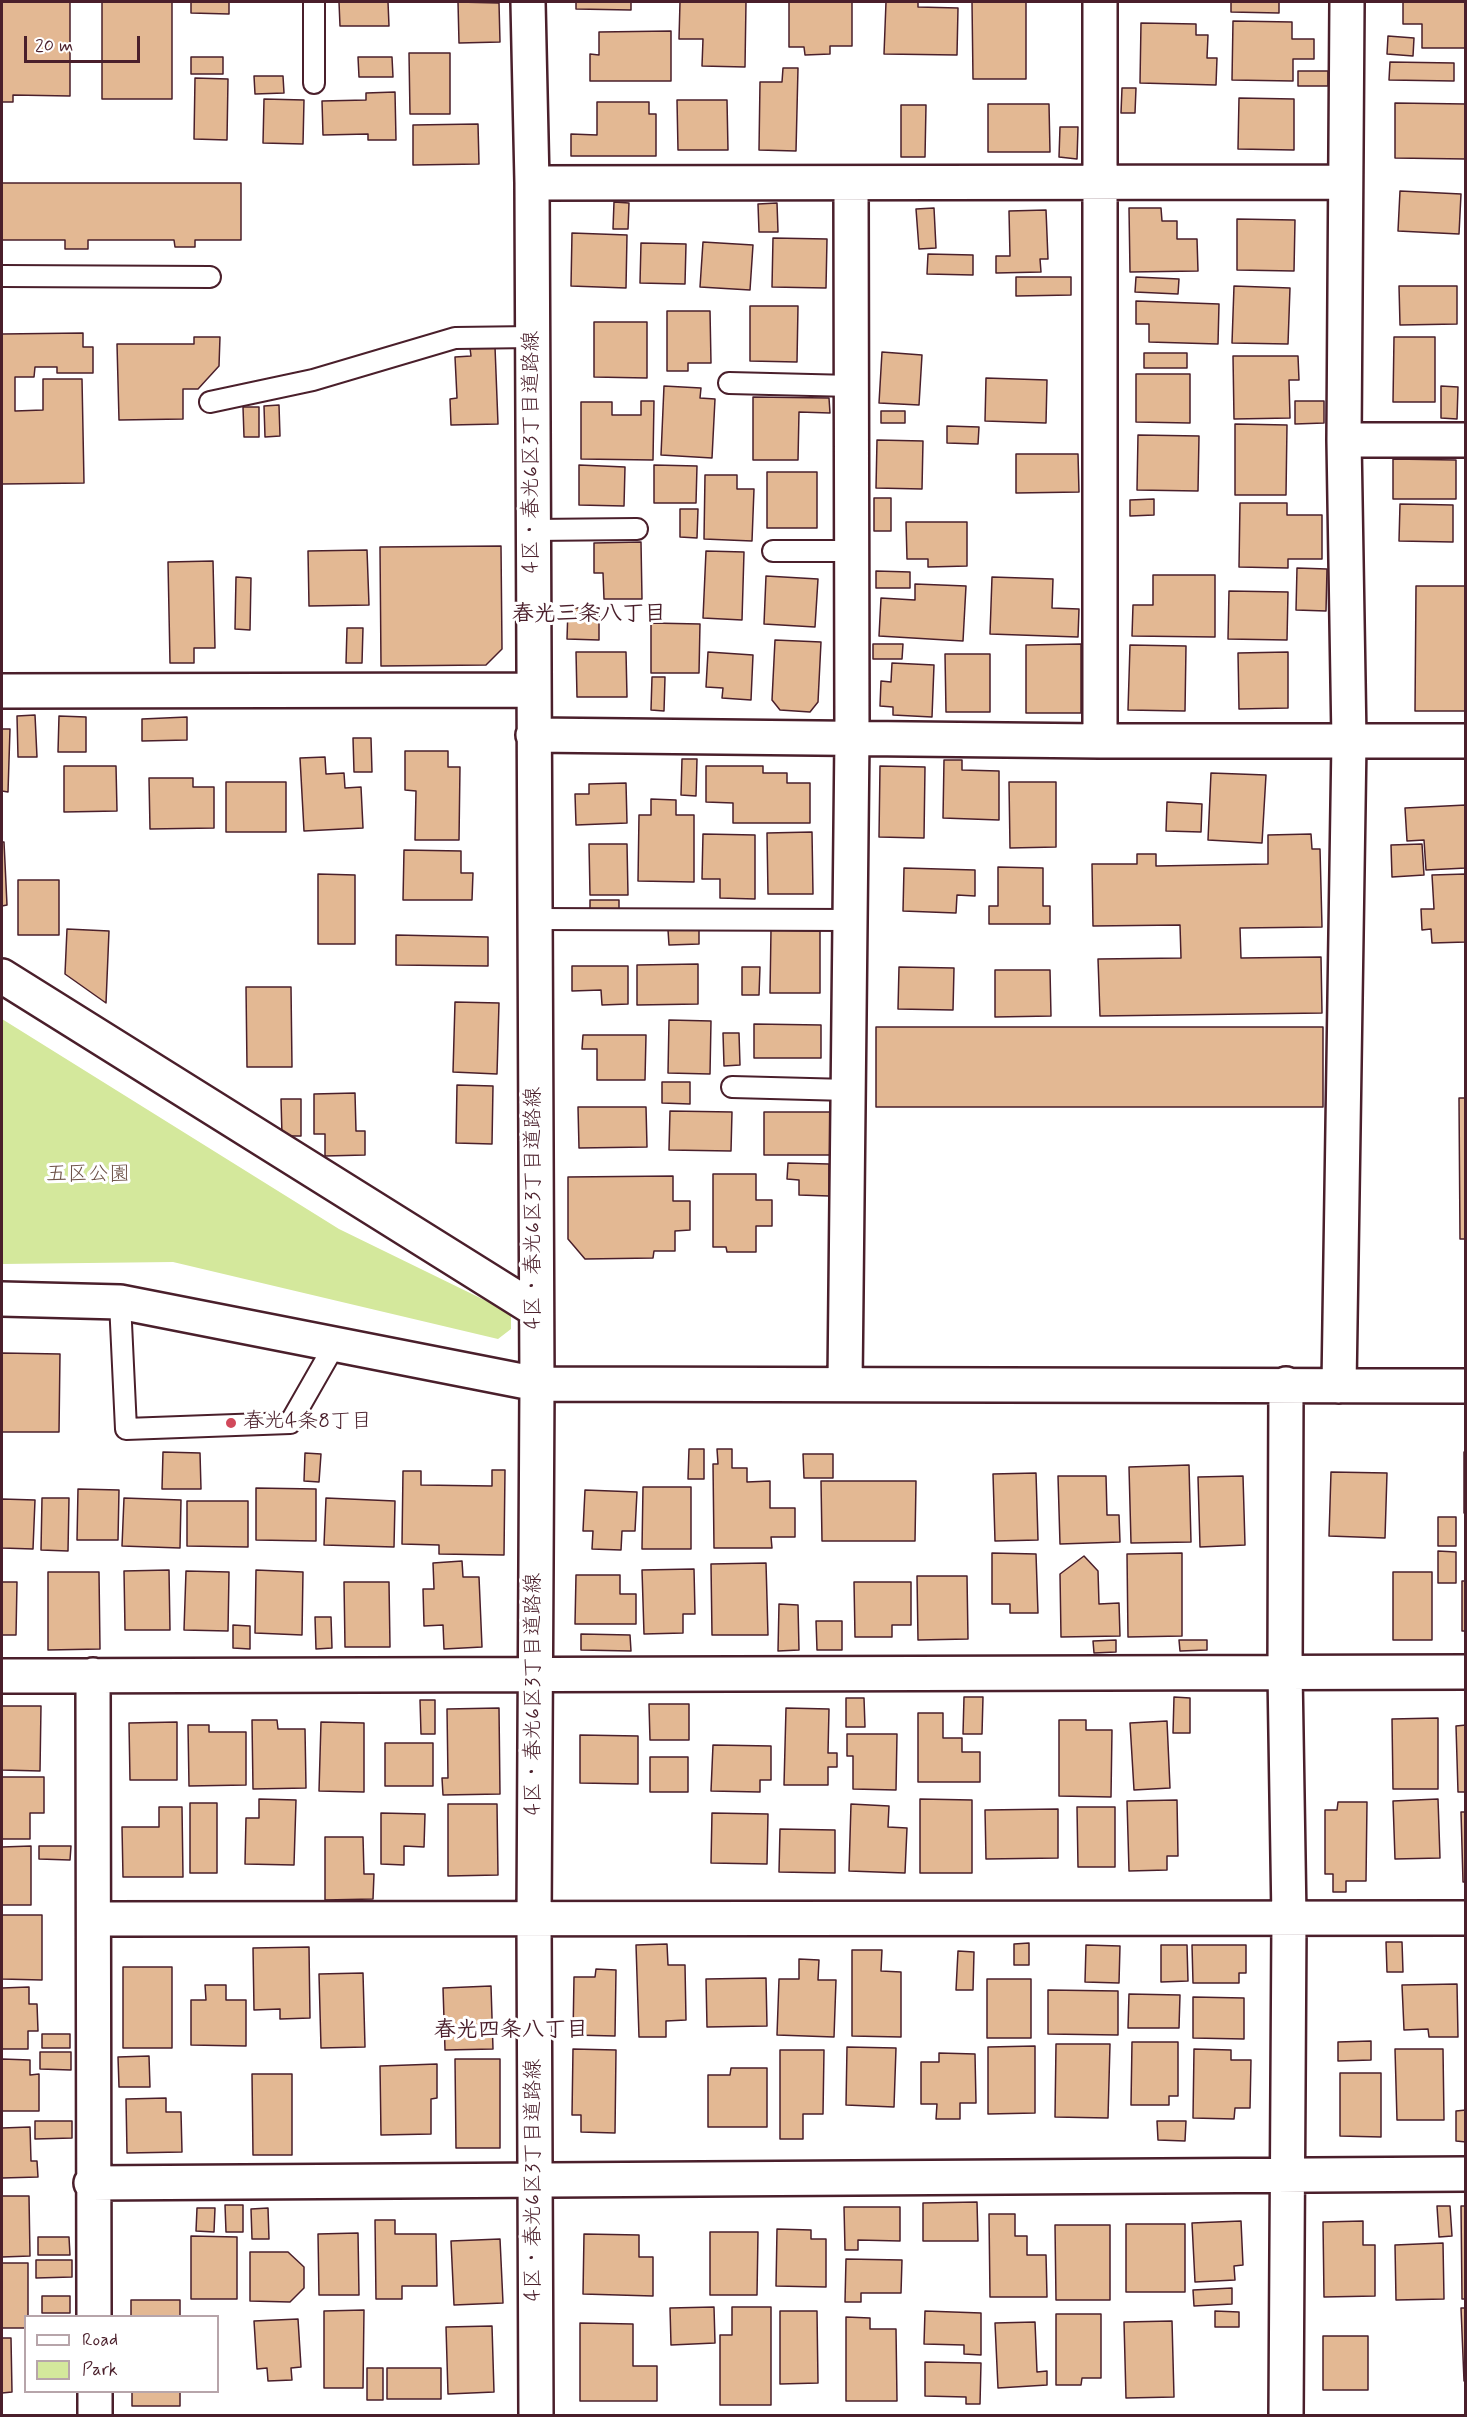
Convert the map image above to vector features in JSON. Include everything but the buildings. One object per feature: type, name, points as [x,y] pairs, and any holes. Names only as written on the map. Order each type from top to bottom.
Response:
[{"type":"street","name":"4区・春光6区3丁目道路線","points":[[528,2],[532,183],[532,735],[537,1384],[534,1921],[536,2415]]},
{"type":"street","points":[[1100,2],[1100,741]]},
{"type":"street","points":[[1339,1386],[1349,741],[1344,440],[1347,2]]},
{"type":"street","points":[[532,183],[851,185],[1345,182]]},
{"type":"street","points":[[845,1383],[852,737],[851,185]]},
{"type":"street","points":[[1344,440],[1466,440]]},
{"type":"street","points":[[2,691],[532,690]]},
{"type":"street","points":[[532,735],[1100,741],[1466,741]]},
{"type":"street","points":[[2,975],[536,1310]]},
{"type":"street","points":[[2,1299],[120,1302],[334,1346],[537,1384],[1466,1386]]},
{"type":"street","points":[[1286,1384],[1285,1672],[1289,1919],[1287,2415]]},
{"type":"street","points":[[2,1676],[1466,1672]]},
{"type":"street","points":[[93,1675],[94,2315]]},
{"type":"street","points":[[94,1919],[534,1921],[1466,1918]]},
{"type":"street","points":[[92,2183],[534,2178],[1466,2174]]},
{"type":"street","points":[[95,2393],[95,2415]]},
{"type":"lane","points":[[314,2],[314,83]]},
{"type":"lane","points":[[2,276],[210,277]]},
{"type":"lane","points":[[210,402],[313,380],[456,338],[532,337]]},
{"type":"lane","points":[[729,383],[852,386]]},
{"type":"lane","points":[[533,530],[637,529]]},
{"type":"lane","points":[[773,551],[852,551]]},
{"type":"lane","points":[[534,919],[850,920]]},
{"type":"lane","points":[[732,1087],[848,1090]]},
{"type":"lane","points":[[120,1302],[126,1429],[290,1423],[334,1346]]},
{"type":"green space","name":"五区公園","points":[[2,1019],[339,1229],[511,1313],[511,1329],[498,1339],[173,1262],[2,1264]]},
{"type":"place","name":"春光4条8丁目","points":[[231,1423]]},
{"type":"district","name":"春光三条八丁目","points":[[589,615]]},
{"type":"district","name":"春光四条八丁目","points":[[511,2031]]}]
